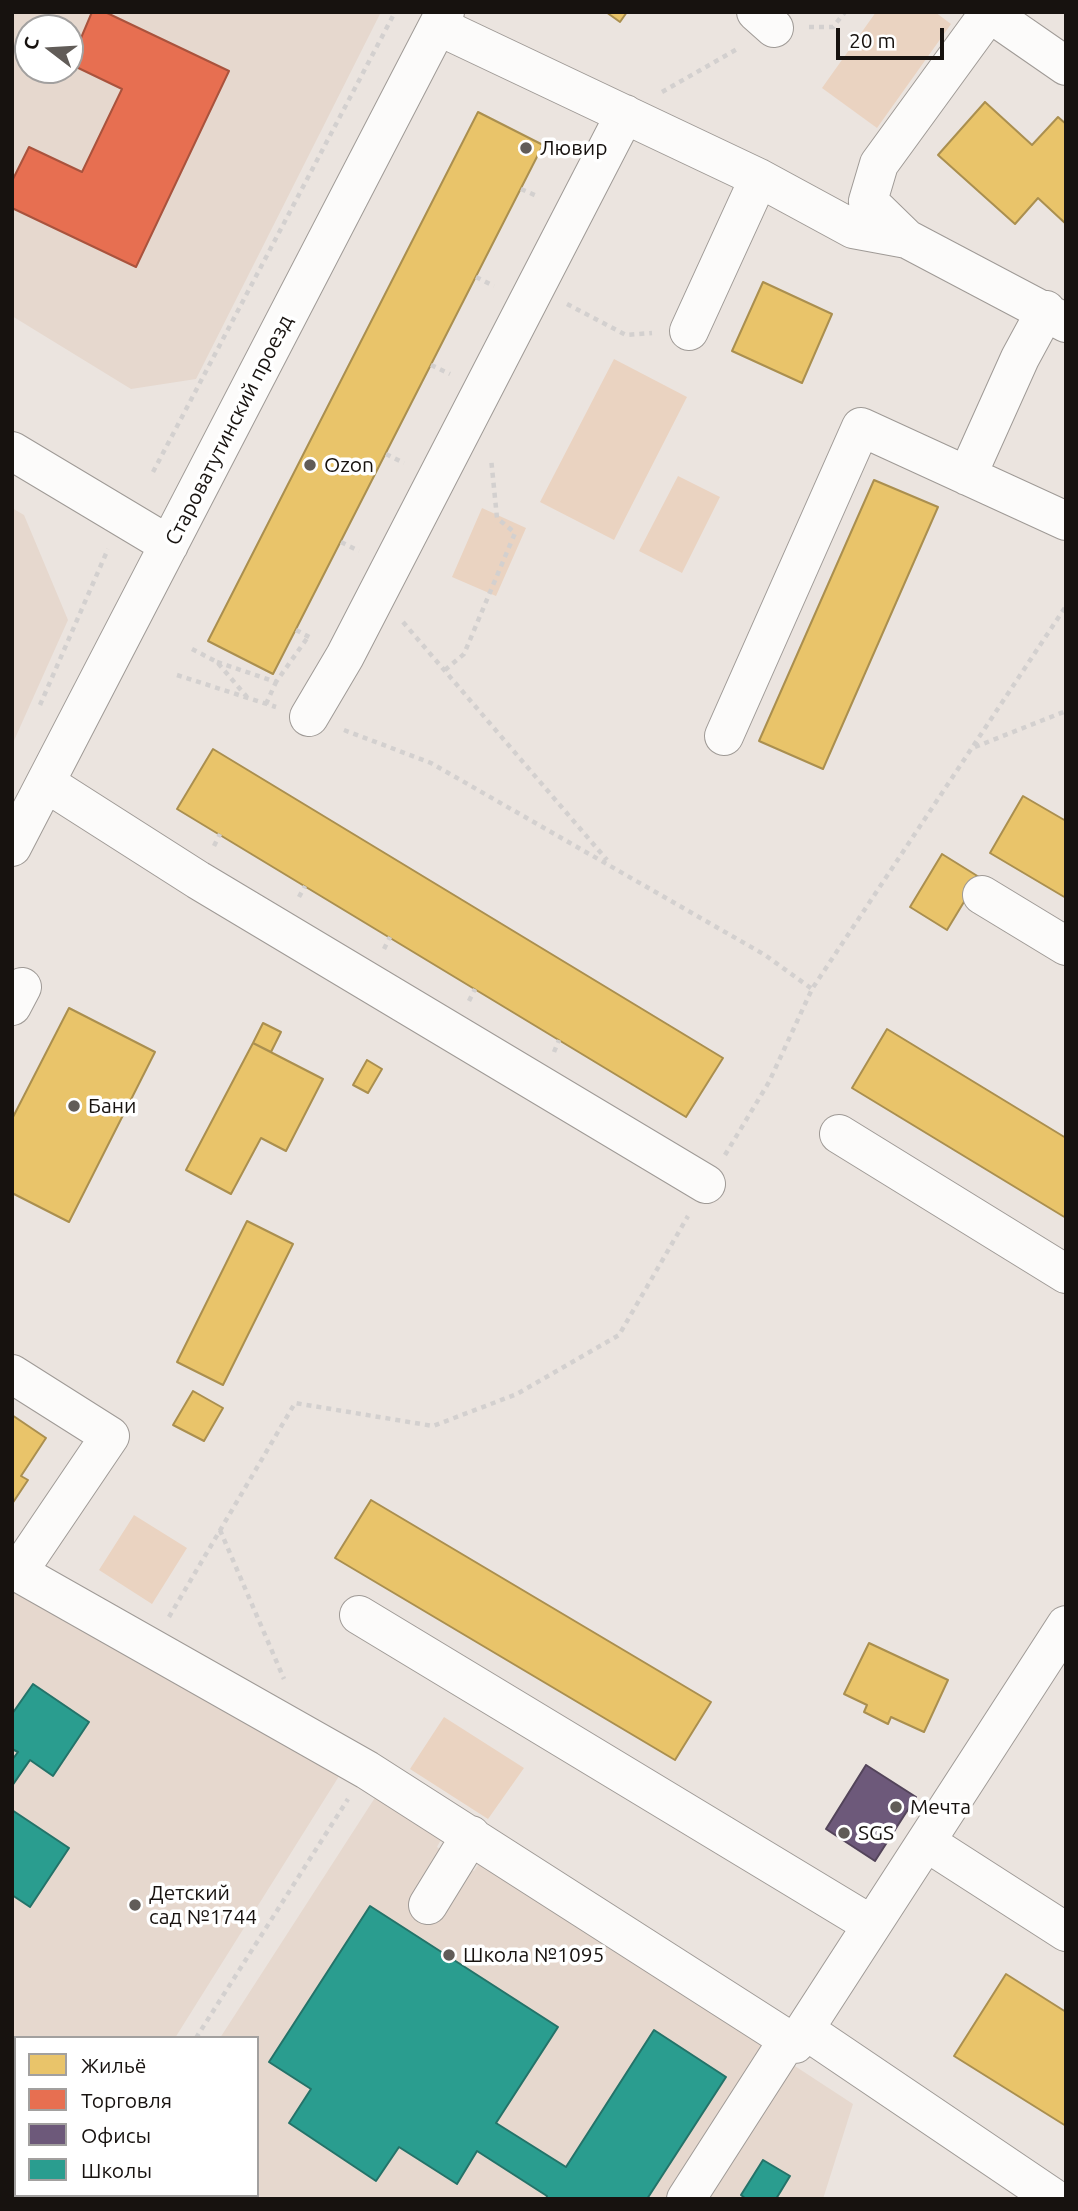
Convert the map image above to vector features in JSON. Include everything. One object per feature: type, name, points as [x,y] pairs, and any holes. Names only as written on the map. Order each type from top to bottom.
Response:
[{"type":"street","points":[[907,239],[868,201],[879,164],[988,13],[1066,66]]},
{"type":"street","points":[[442,19],[625,114],[758,178],[853,229],[907,239],[1056,316],[1020,358],[967,476]]},
{"type":"street","name":"Староватутинский проезд","points":[[12,847],[442,19]]},
{"type":"street","points":[[309,717],[378,592],[625,114]]},
{"type":"street","points":[[689,331],[758,178]]},
{"type":"street","points":[[724,736],[861,428],[1066,521]]},
{"type":"street","points":[[12,451],[169,545]]},
{"type":"street","points":[[46,783],[209,886],[706,1184]]},
{"type":"street","points":[[982,895],[1066,946]]},
{"type":"street","points":[[839,1134],[1066,1274]]},
{"type":"street","points":[[12,1374],[110,1436],[15,1570],[367,1770],[797,2035],[1055,2199]]},
{"type":"street","points":[[359,1615],[872,1925]]},
{"type":"street","points":[[686,2199],[872,1925],[1066,1625]]},
{"type":"street","points":[[428,1905],[471,1835]]},
{"type":"street","points":[[926,1842],[1066,1932]]},
{"type":"path","points":[[153,472],[394,12]]},
{"type":"path","points":[[625,114],[765,20],[833,27],[845,12]]},
{"type":"path","points":[[535,287],[626,335],[689,331]]},
{"type":"path","points":[[444,670],[464,654],[515,533],[497,518],[490,453]]},
{"type":"path","points":[[39,706],[111,542]]},
{"type":"path","points":[[378,592],[611,865]]},
{"type":"path","points":[[151,1647],[295,1404],[433,1426],[517,1394],[619,1335],[706,1184],[769,1082],[812,989],[1066,606]]},
{"type":"path","points":[[266,704],[276,682],[308,637]]},
{"type":"path","points":[[192,649],[217,662],[276,682]]},
{"type":"path","points":[[217,662],[248,698]]},
{"type":"path","points":[[177,675],[309,717],[431,763],[765,955],[812,989]]},
{"type":"path","points":[[973,747],[1066,711]]},
{"type":"path","points":[[220,1530],[310,1737]]},
{"type":"path","points":[[197,2036],[367,1770]]},
{"type":"shaded area","points":[[12,12],[381,12],[196,379],[131,389],[12,316]]},
{"type":"shaded area","points":[[876,12],[935,12],[951,24],[877,128],[822,88]]},
{"type":"shaded area","points":[[614,359],[687,397],[614,540],[540,502]]},
{"type":"shaded area","points":[[678,476],[720,497],[682,573],[639,551]]},
{"type":"shaded area","points":[[12,508],[24,515],[68,620],[12,745]]},
{"type":"shaded area","points":[[482,508],[526,528],[496,596],[452,577]]},
{"type":"shaded area","points":[[134,1515],[187,1548],[152,1604],[99,1570]]},
{"type":"shaded area","name":"Детский сад №1744","points":[[12,1588],[341,1773],[176,2036],[14,2036],[14,2197],[74,2197],[12,2199]]},
{"type":"shaded area","points":[[444,1717],[524,1768],[488,1819],[410,1769]]},
{"type":"shaded area","name":"Школа №1095","points":[[378,1793],[443,1836],[437,1847],[474,1871],[481,1861],[853,2104],[823,2199],[116,2199],[259,2197],[259,2036],[221,2036]]},
{"type":"building: Жильё","points":[[606,12],[627,12],[620,22]]},
{"type":"building: Жильё","points":[[985,102],[1032,145],[1058,117],[1066,124],[1066,224],[1038,198],[1015,224],[938,155]]},
{"type":"building: Жильё","points":[[478,112],[543,145],[273,674],[208,641]]},
{"type":"building: Жильё","points":[[763,282],[832,314],[802,383],[732,351]]},
{"type":"building: Жильё","points":[[874,480],[938,507],[823,769],[759,741]]},
{"type":"building: Жильё","points":[[213,749],[723,1058],[686,1117],[177,809]]},
{"type":"building: Жильё","points":[[1023,796],[1066,821],[1066,898],[990,853]]},
{"type":"building: Жильё","points":[[942,854],[979,877],[947,930],[910,907]]},
{"type":"building: Жильё","name":"Бани","points":[[69,1008],[155,1052],[69,1222],[12,1193],[12,1119]]},
{"type":"building: Жильё","points":[[263,1023],[281,1032],[271,1052],[253,1043]]},
{"type":"building: Жильё","points":[[887,1029],[1066,1138],[1066,1218],[852,1088]]},
{"type":"building: Жильё","points":[[253,1043],[323,1079],[286,1151],[261,1138],[231,1194],[186,1170]]},
{"type":"building: Жильё","points":[[367,1060],[382,1069],[368,1093],[353,1085]]},
{"type":"building: Жильё","points":[[247,1221],[293,1244],[223,1385],[177,1362]]},
{"type":"building: Жильё","points":[[193,1391],[223,1408],[204,1441],[173,1425]]},
{"type":"building: Жильё","points":[[12,1415],[46,1438],[21,1476],[28,1480],[12,1504]]},
{"type":"building: Жильё","points":[[371,1500],[711,1702],[675,1760],[335,1558]]},
{"type":"building: Жильё","points":[[869,1643],[948,1680],[924,1732],[891,1717],[888,1724],[864,1712],[867,1705],[844,1694]]},
{"type":"building: Жильё","points":[[1006,1974],[1066,2012],[1066,2126],[954,2056]]},
{"type":"building: Торговля","points":[[92,12],[105,12],[229,71],[136,267],[12,208],[12,181],[29,147],[82,172],[122,89],[84,71],[84,31]]},
{"type":"building: Офисы","points":[[866,1765],[916,1797],[875,1861],[826,1829]]},
{"type":"building: Школы","points":[[33,1684],[89,1722],[53,1776],[30,1760],[12,1786],[12,1760],[18,1752],[12,1749],[12,1714]]},
{"type":"building: Школы","points":[[12,1810],[69,1848],[30,1907],[12,1895]]},
{"type":"building: Школы","points":[[370,1906],[558,2027],[496,2123],[566,2167],[654,2030],[726,2077],[647,2199],[546,2199],[547,2196],[477,2151],[457,2184],[399,2147],[376,2181],[289,2123],[311,2089],[269,2062]]},
{"type":"building: Школы","points":[[763,2160],[790,2176],[776,2199],[746,2199],[741,2195]]},
{"type":"place","name":"Лювир","points":[[526,148]]},
{"type":"place","name":"Ozon","points":[[310,465]]},
{"type":"place","name":"Бани","points":[[74,1106]]},
{"type":"place","name":"Мечта","points":[[896,1807]]},
{"type":"place","name":"SGS","points":[[844,1833]]},
{"type":"place","name":"Детский сад №1744","points":[[135,1905]]},
{"type":"place","name":"Школа №1095","points":[[449,1955]]}]
